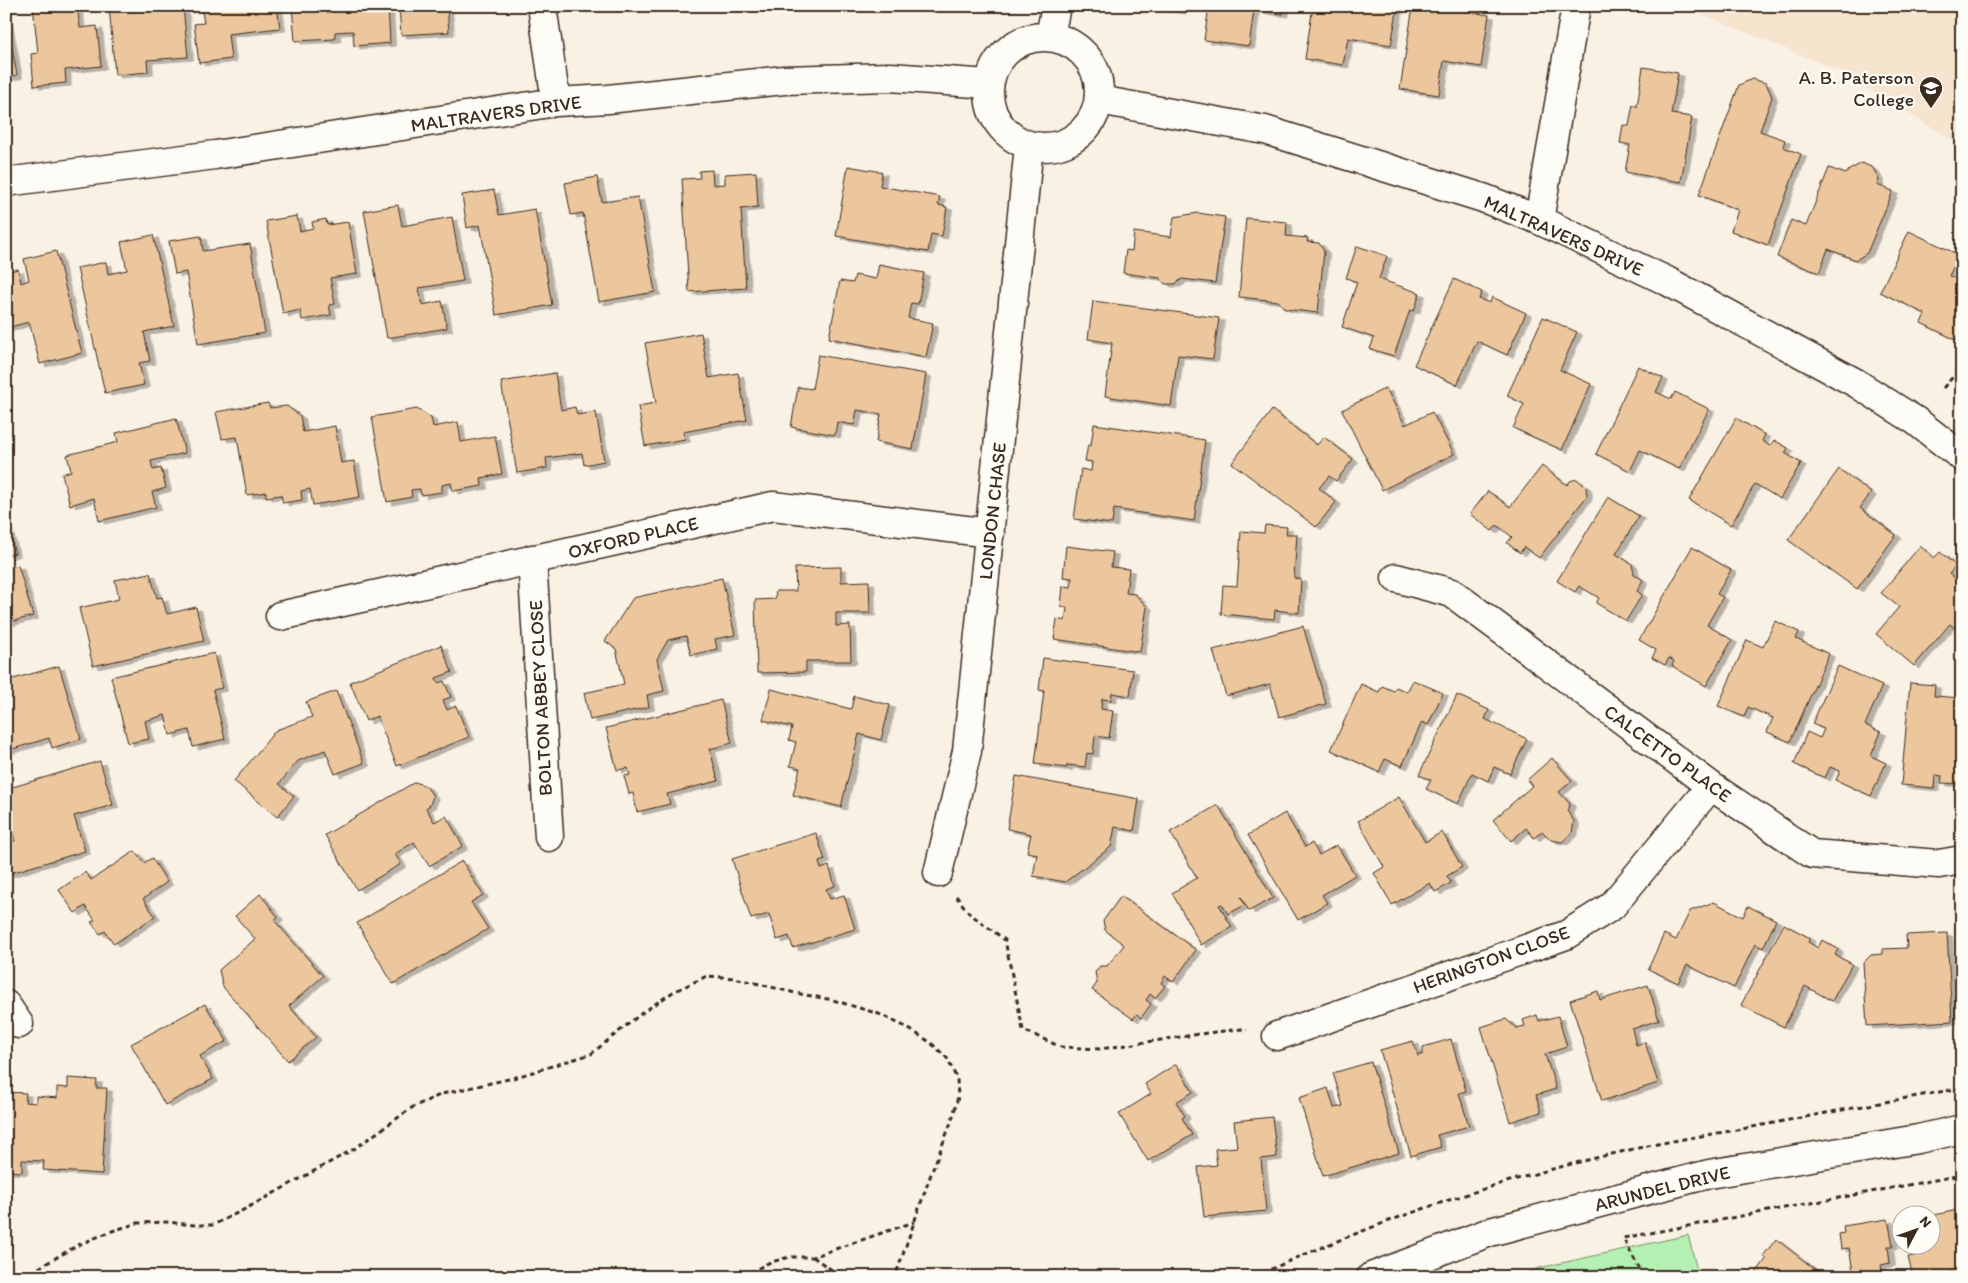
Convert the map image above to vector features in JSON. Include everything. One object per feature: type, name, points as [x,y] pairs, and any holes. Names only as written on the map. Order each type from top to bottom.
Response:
[{"type":"street","points":[[542,6],[556,102]]},
{"type":"street","points":[[1050,36],[1056,6]]},
{"type":"street","points":[[1539,220],[1576,6]]},
{"type":"street","points":[[1050,36],[1071,43],[1088,58],[1098,78],[1099,100],[1091,122],[1075,138],[1053,147],[1029,146],[1006,132],[992,111],[989,84],[999,58],[1022,40],[1050,36]]},
{"type":"street","name":"MALTRAVERS DRIVE","points":[[6,182],[215,155],[556,102],[608,99],[784,80],[890,77],[989,84]]},
{"type":"street","name":"MALTRAVERS DRIVE","points":[[1099,100],[1265,130],[1483,198],[1539,220],[1667,281],[1856,383],[1916,421],[1962,456]]},
{"type":"street","name":"LONDON CHASE","points":[[938,874],[967,751],[1029,146]]},
{"type":"street","name":"OXFORD PLACE","points":[[280,616],[773,506],[990,533]]},
{"type":"street","name":"BOLTON ABBEY CLOSE","points":[[532,559],[549,837]]},
{"type":"street","name":"CALCETTO PLACE","points":[[1396,578],[1452,593],[1711,786],[1812,854],[1939,864],[1962,860]]},
{"type":"street","name":"HERINGTON CLOSE","points":[[1277,1036],[1566,935],[1612,906],[1711,786]]},
{"type":"street","name":"ARUNDEL DRIVE","points":[[1371,1277],[1490,1232],[1709,1174],[1918,1139],[1962,1129]]},
{"type":"path","points":[[1943,388],[1962,367]]},
{"type":"path","points":[[938,874],[970,913],[1005,940],[1022,1030],[1061,1047],[1100,1049],[1241,1029],[1277,1036]]},
{"type":"path","points":[[23,1277],[78,1246],[138,1223],[167,1222],[213,1225],[248,1208],[354,1149],[413,1107],[442,1094],[513,1078],[591,1054],[666,997],[707,976],[735,978],[833,1000],[879,1014],[924,1038],[947,1058],[957,1079],[958,1097],[952,1120],[914,1222],[896,1277]]},
{"type":"path","points":[[1254,1277],[1293,1259],[1384,1224],[1457,1198],[1538,1173],[1634,1149],[1962,1088]]},
{"type":"path","points":[[1644,1277],[1623,1238],[1962,1175]]},
{"type":"path","points":[[742,1277],[768,1263],[789,1257],[812,1257],[914,1222]]},
{"type":"path","points":[[812,1257],[842,1277]]},
{"type":"shaded area","name":"A. B. Paterson College","points":[[1682,6],[1962,6],[1962,146],[1839,71]]},
{"type":"green space","points":[[1688,1235],[1699,1277],[1516,1277],[1539,1268]]},
{"type":"building","points":[[33,6],[77,6],[80,28],[97,26],[101,66],[65,70],[66,83],[34,86],[31,54],[38,53]]},
{"type":"building","points":[[109,6],[183,6],[188,57],[147,60],[148,72],[115,75]]},
{"type":"building","points":[[201,6],[277,6],[280,28],[228,34],[231,59],[199,63],[194,24],[204,23]]},
{"type":"building","points":[[292,6],[388,6],[390,43],[354,46],[353,31],[335,32],[335,39],[295,41]]},
{"type":"building","points":[[399,6],[447,6],[449,32],[401,35]]},
{"type":"building","points":[[1147,6],[1181,6],[1180,11]]},
{"type":"building","points":[[1209,6],[1285,6],[1283,14],[1254,10],[1249,46],[1204,40]]},
{"type":"building","points":[[1313,6],[1398,6],[1391,45],[1348,38],[1343,65],[1305,59]]},
{"type":"building","points":[[1413,6],[1451,6],[1450,9],[1489,15],[1481,67],[1444,61],[1439,95],[1400,89]]},
{"type":"building","points":[[6,16],[17,75],[6,78]]},
{"type":"building","points":[[1643,67],[1678,73],[1671,114],[1692,117],[1681,182],[1625,172],[1630,145],[1620,143],[1623,125],[1629,126],[1633,104],[1637,107]]},
{"type":"building","points":[[1752,79],[1766,83],[1772,97],[1760,131],[1785,140],[1783,147],[1801,154],[1768,245],[1731,231],[1738,210],[1699,195],[1739,85]]},
{"type":"building","points":[[1862,163],[1873,168],[1879,180],[1877,185],[1893,191],[1867,253],[1856,260],[1828,249],[1819,273],[1777,257],[1791,220],[1806,226],[1829,168],[1846,174],[1849,170]]},
{"type":"building","points":[[848,166],[882,172],[880,186],[940,197],[938,205],[947,207],[942,236],[931,234],[928,252],[836,236]]},
{"type":"building","points":[[712,170],[713,185],[725,184],[725,174],[756,172],[758,207],[741,209],[746,288],[689,292],[682,179],[700,178],[699,171]]},
{"type":"building","points":[[597,177],[602,202],[638,197],[655,292],[599,302],[583,213],[571,215],[565,183]]},
{"type":"building","points":[[494,190],[499,215],[535,209],[552,305],[496,315],[480,225],[467,228],[462,195]]},
{"type":"building","points":[[398,205],[402,226],[452,217],[463,281],[419,288],[422,305],[442,301],[447,328],[387,338],[364,211]]},
{"type":"building","points":[[1198,213],[1225,217],[1215,283],[1182,279],[1175,284],[1165,284],[1160,278],[1123,273],[1126,250],[1132,251],[1134,232],[1171,237],[1174,217]]},
{"type":"building","points":[[297,216],[300,231],[313,228],[312,222],[326,219],[327,225],[348,222],[357,274],[330,278],[335,304],[329,305],[331,315],[302,320],[300,310],[283,314],[266,221]]},
{"type":"building","points":[[1246,218],[1287,222],[1286,236],[1308,238],[1307,242],[1319,243],[1324,251],[1318,313],[1285,309],[1278,301],[1239,297]]},
{"type":"building","points":[[1909,231],[1959,255],[1949,276],[1962,282],[1962,334],[1956,340],[1921,323],[1925,314],[1880,292]]},
{"type":"building","points":[[153,235],[174,326],[144,332],[150,361],[139,363],[144,385],[105,393],[77,268],[106,262],[108,274],[127,270],[121,242]]},
{"type":"building","points":[[201,236],[203,251],[250,244],[265,333],[198,344],[186,272],[175,274],[169,241]]},
{"type":"building","points":[[1357,246],[1387,256],[1379,279],[1420,293],[1414,311],[1410,310],[1394,356],[1370,349],[1374,338],[1342,327],[1357,282],[1346,278]]},
{"type":"building","points":[[56,251],[82,353],[40,364],[29,322],[6,328],[6,272],[18,269],[21,283],[29,280],[24,259]]},
{"type":"building","points":[[879,264],[924,273],[918,304],[911,303],[908,318],[933,323],[926,357],[829,338],[840,281],[853,283],[855,275],[876,279]]},
{"type":"building","points":[[1454,279],[1482,292],[1479,299],[1490,303],[1492,297],[1526,313],[1507,355],[1477,341],[1457,385],[1414,365]]},
{"type":"building","points":[[1093,301],[1219,318],[1213,359],[1178,355],[1171,406],[1105,396],[1112,343],[1088,339]]},
{"type":"building","points":[[1543,317],[1577,332],[1560,370],[1591,384],[1562,450],[1513,428],[1524,404],[1507,396]]},
{"type":"building","points":[[701,333],[709,378],[738,373],[747,420],[683,432],[685,439],[645,446],[638,406],[656,403],[645,343]]},
{"type":"building","points":[[818,355],[926,374],[913,449],[876,442],[881,414],[857,410],[854,425],[837,422],[835,435],[791,427],[798,387],[812,389]]},
{"type":"building","points":[[1638,366],[1663,378],[1656,392],[1671,399],[1675,392],[1709,409],[1679,469],[1640,450],[1630,471],[1596,454]]},
{"type":"building","points":[[555,373],[561,410],[575,407],[577,415],[596,412],[604,461],[584,465],[582,453],[546,458],[547,468],[517,473],[501,382]]},
{"type":"building","points":[[1386,388],[1405,425],[1432,412],[1454,454],[1382,490],[1342,410]]},
{"type":"building","points":[[268,403],[270,408],[287,406],[300,416],[303,432],[335,426],[341,463],[354,461],[360,497],[313,505],[310,489],[301,491],[302,500],[283,503],[281,495],[266,497],[266,492],[247,495],[237,437],[222,439],[216,412]]},
{"type":"building","points":[[417,409],[431,418],[433,427],[458,422],[461,442],[495,436],[502,474],[481,478],[482,486],[453,491],[451,483],[442,485],[442,492],[421,495],[420,489],[411,490],[412,497],[387,502],[372,417]]},
{"type":"building","points":[[1272,410],[1317,445],[1324,437],[1353,459],[1336,481],[1329,476],[1319,488],[1336,502],[1316,527],[1232,463]]},
{"type":"building","points":[[176,418],[185,453],[151,461],[153,470],[161,468],[166,488],[152,492],[156,507],[99,521],[94,498],[70,505],[62,474],[71,471],[67,455],[118,442],[116,433]]},
{"type":"building","points":[[1736,418],[1765,435],[1762,441],[1770,446],[1774,440],[1788,448],[1785,453],[1801,463],[1780,499],[1755,484],[1731,525],[1689,500]]},
{"type":"building","points":[[1094,424],[1205,440],[1194,521],[1114,509],[1112,524],[1074,519],[1081,469],[1091,471],[1092,462],[1085,461],[1088,445],[1091,445]]},
{"type":"building","points":[[1542,466],[1567,485],[1570,481],[1577,479],[1586,487],[1587,496],[1539,558],[1524,547],[1520,553],[1507,543],[1512,537],[1497,525],[1492,531],[1470,514],[1488,491],[1510,507]]},
{"type":"building","points":[[1839,469],[1871,493],[1860,508],[1896,535],[1857,589],[1788,540]]},
{"type":"building","points":[[1608,497],[1639,516],[1616,554],[1632,564],[1634,574],[1643,580],[1637,591],[1642,595],[1626,621],[1596,603],[1599,598],[1579,586],[1575,592],[1557,581]]},
{"type":"building","points":[[6,524],[15,553],[6,556]]},
{"type":"building","points":[[1265,525],[1287,527],[1286,534],[1297,534],[1294,578],[1301,579],[1299,613],[1275,610],[1274,619],[1221,614],[1223,585],[1237,586],[1241,531],[1264,533]]},
{"type":"building","points":[[1066,546],[1113,552],[1111,567],[1129,569],[1126,593],[1135,594],[1147,607],[1140,652],[1054,639],[1057,619],[1065,621],[1067,608],[1061,606],[1063,586],[1071,587],[1072,578],[1063,577]]},
{"type":"building","points":[[1920,546],[1934,558],[1940,552],[1956,566],[1949,574],[1962,585],[1962,625],[1957,630],[1950,624],[1914,666],[1876,634],[1899,607],[1881,593]]},
{"type":"building","points":[[1692,547],[1731,570],[1717,594],[1723,597],[1707,625],[1732,640],[1706,686],[1672,666],[1674,661],[1669,658],[1665,665],[1652,658],[1656,650],[1639,640]]},
{"type":"building","points":[[18,565],[33,616],[6,623],[6,568]]},
{"type":"building","points":[[841,567],[841,582],[869,581],[870,613],[836,613],[836,626],[850,625],[851,661],[806,661],[806,672],[757,673],[755,600],[775,599],[776,591],[796,591],[795,568]]},
{"type":"building","points":[[150,573],[157,598],[162,597],[167,614],[196,607],[204,641],[93,666],[79,608],[119,599],[115,580]]},
{"type":"building","points":[[722,578],[735,635],[715,639],[717,649],[691,655],[686,636],[668,640],[657,659],[664,691],[647,695],[649,707],[590,720],[584,693],[624,684],[616,649],[605,641],[633,598]]},
{"type":"building","points":[[1775,621],[1799,632],[1796,639],[1829,654],[1790,742],[1767,732],[1773,718],[1748,707],[1744,717],[1718,706],[1747,640],[1763,647]]},
{"type":"building","points":[[1303,626],[1326,704],[1279,717],[1270,684],[1226,696],[1213,650]]},
{"type":"building","points":[[441,645],[452,672],[436,678],[438,683],[444,681],[451,697],[443,700],[447,710],[456,706],[469,737],[397,766],[377,716],[366,721],[350,682]]},
{"type":"building","points":[[214,653],[222,688],[213,690],[225,739],[193,747],[189,730],[170,735],[165,715],[145,721],[149,739],[128,743],[111,677]]},
{"type":"building","points":[[1043,658],[1133,670],[1130,696],[1112,693],[1111,700],[1102,699],[1101,709],[1113,711],[1109,738],[1095,736],[1093,754],[1087,753],[1085,767],[1067,765],[1067,768],[1035,764],[1044,691],[1039,690]]},
{"type":"building","points":[[59,666],[81,739],[52,748],[49,738],[6,751],[6,681]]},
{"type":"building","points":[[1838,666],[1882,686],[1865,725],[1881,732],[1871,756],[1886,763],[1871,796],[1836,780],[1840,771],[1830,767],[1825,778],[1794,764],[1807,732],[1820,738],[1824,729],[1812,724]]},
{"type":"building","points":[[1413,680],[1443,693],[1428,725],[1422,722],[1402,766],[1385,759],[1379,772],[1331,750],[1361,684],[1379,692],[1382,686],[1394,691],[1396,687],[1407,692]]},
{"type":"building","points":[[1910,683],[1935,685],[1934,696],[1962,698],[1962,784],[1941,783],[1942,776],[1935,775],[1934,788],[1901,785]]},
{"type":"building","points":[[771,689],[851,709],[854,696],[890,705],[881,740],[859,734],[841,807],[793,795],[800,768],[790,766],[796,742],[789,740],[792,727],[763,720]]},
{"type":"building","points":[[336,691],[364,763],[335,774],[325,750],[298,761],[279,784],[294,796],[277,817],[234,781],[276,730],[312,717],[306,702]]},
{"type":"building","points":[[1457,695],[1489,710],[1485,719],[1527,739],[1510,774],[1494,767],[1488,781],[1472,773],[1458,804],[1426,789],[1431,780],[1419,775]]},
{"type":"building","points":[[721,700],[732,743],[710,749],[718,781],[667,794],[670,804],[637,812],[633,793],[629,794],[624,776],[630,775],[628,768],[617,770],[606,728]]},
{"type":"building","points":[[1552,758],[1572,781],[1559,792],[1570,804],[1567,811],[1574,821],[1572,833],[1562,842],[1551,840],[1542,831],[1534,838],[1526,828],[1511,841],[1493,820],[1532,786],[1527,780]]},
{"type":"building","points":[[100,761],[113,805],[74,816],[85,851],[7,874],[6,844],[15,841],[9,820],[6,821],[6,789]]},
{"type":"building","points":[[1016,776],[1139,799],[1134,831],[1115,827],[1111,847],[1065,882],[1033,876],[1037,854],[1027,852],[1031,834],[1007,829]]},
{"type":"building","points":[[415,782],[426,786],[433,796],[430,805],[426,808],[434,822],[446,816],[463,846],[429,866],[414,842],[395,854],[401,864],[357,890],[325,835]]},
{"type":"building","points":[[1399,797],[1425,842],[1442,832],[1462,867],[1447,876],[1451,883],[1435,892],[1430,883],[1392,905],[1374,873],[1384,867],[1358,821]]},
{"type":"building","points":[[1218,805],[1273,898],[1249,911],[1241,897],[1245,905],[1228,914],[1222,904],[1219,905],[1232,927],[1201,945],[1172,893],[1197,878],[1170,832]]},
{"type":"building","points":[[1285,813],[1305,847],[1312,843],[1319,855],[1337,845],[1355,875],[1322,895],[1327,903],[1298,920],[1248,835]]},
{"type":"building","points":[[816,833],[825,860],[819,862],[821,869],[829,866],[835,886],[826,889],[830,899],[844,895],[855,929],[793,948],[789,936],[777,940],[769,914],[751,919],[732,859]]},
{"type":"building","points":[[135,851],[144,863],[152,858],[167,882],[143,899],[155,916],[114,944],[105,931],[100,934],[91,922],[95,920],[85,906],[75,913],[59,890],[85,872],[91,880]]},
{"type":"building","points":[[462,861],[483,895],[471,902],[488,929],[393,984],[357,923]]},
{"type":"building","points":[[260,894],[278,917],[274,920],[323,976],[289,1006],[316,1037],[288,1061],[223,987],[219,970],[255,939],[235,916]]},
{"type":"building","points":[[1121,896],[1196,950],[1173,982],[1165,976],[1161,983],[1165,986],[1155,998],[1150,994],[1146,1000],[1151,1004],[1141,1018],[1137,1014],[1133,1019],[1092,990],[1097,983],[1095,972],[1100,966],[1107,966],[1124,945],[1105,930],[1103,921]]},
{"type":"building","points":[[1714,902],[1743,917],[1748,906],[1776,920],[1763,948],[1755,944],[1734,988],[1687,965],[1678,983],[1648,969],[1664,934],[1676,940],[1690,911]]},
{"type":"building","points":[[1784,924],[1810,938],[1808,942],[1818,948],[1822,940],[1838,949],[1835,955],[1852,964],[1832,1001],[1805,986],[1784,1027],[1741,1005]]},
{"type":"building","points":[[1947,933],[1952,1021],[1867,1026],[1863,963],[1871,955],[1882,954],[1882,949],[1907,948],[1906,935]]},
{"type":"building","points":[[1648,985],[1659,1020],[1632,1029],[1636,1045],[1645,1042],[1658,1083],[1602,1101],[1570,1000],[1598,991],[1600,1000]]},
{"type":"building","points":[[205,1004],[227,1041],[200,1056],[213,1079],[165,1105],[131,1044]]},
{"type":"building","points":[[1537,1015],[1539,1021],[1558,1016],[1567,1047],[1545,1054],[1556,1089],[1536,1095],[1541,1112],[1510,1122],[1481,1027],[1506,1019],[1516,1028],[1525,1026],[1523,1020]]},
{"type":"building","points":[[1451,1039],[1466,1091],[1459,1093],[1469,1126],[1437,1135],[1441,1147],[1411,1156],[1380,1050],[1413,1041],[1418,1056],[1423,1054],[1423,1047]]},
{"type":"building","points":[[1371,1062],[1399,1153],[1323,1176],[1299,1098],[1328,1088],[1334,1108],[1343,1106],[1333,1073]]},
{"type":"building","points":[[1176,1064],[1193,1092],[1176,1102],[1185,1116],[1182,1118],[1192,1135],[1148,1161],[1119,1114],[1151,1094],[1145,1084]]},
{"type":"building","points":[[68,1078],[97,1080],[96,1088],[107,1088],[102,1174],[43,1170],[44,1161],[22,1160],[22,1172],[6,1171],[6,1092],[26,1093],[25,1102],[36,1103],[36,1096],[57,1098],[57,1087],[68,1088]]},
{"type":"building","points":[[1272,1117],[1277,1157],[1261,1159],[1266,1211],[1204,1217],[1198,1167],[1217,1165],[1215,1149],[1237,1147],[1234,1121]]},
{"type":"building","points":[[1962,1209],[1962,1277],[1953,1277],[1952,1272],[1944,1274],[1945,1277],[1913,1277],[1908,1257],[1940,1256],[1940,1214]]},
{"type":"building","points":[[1888,1219],[1890,1230],[1890,1246],[1888,1246],[1890,1263],[1881,1265],[1883,1277],[1854,1277],[1849,1248],[1841,1249],[1839,1234],[1844,1233],[1843,1226]]},
{"type":"building","points":[[1776,1239],[1825,1277],[1753,1277],[1767,1258],[1763,1256]]},
{"type":"place","name":"A. B. Paterson College","points":[[1931,109]]}]
